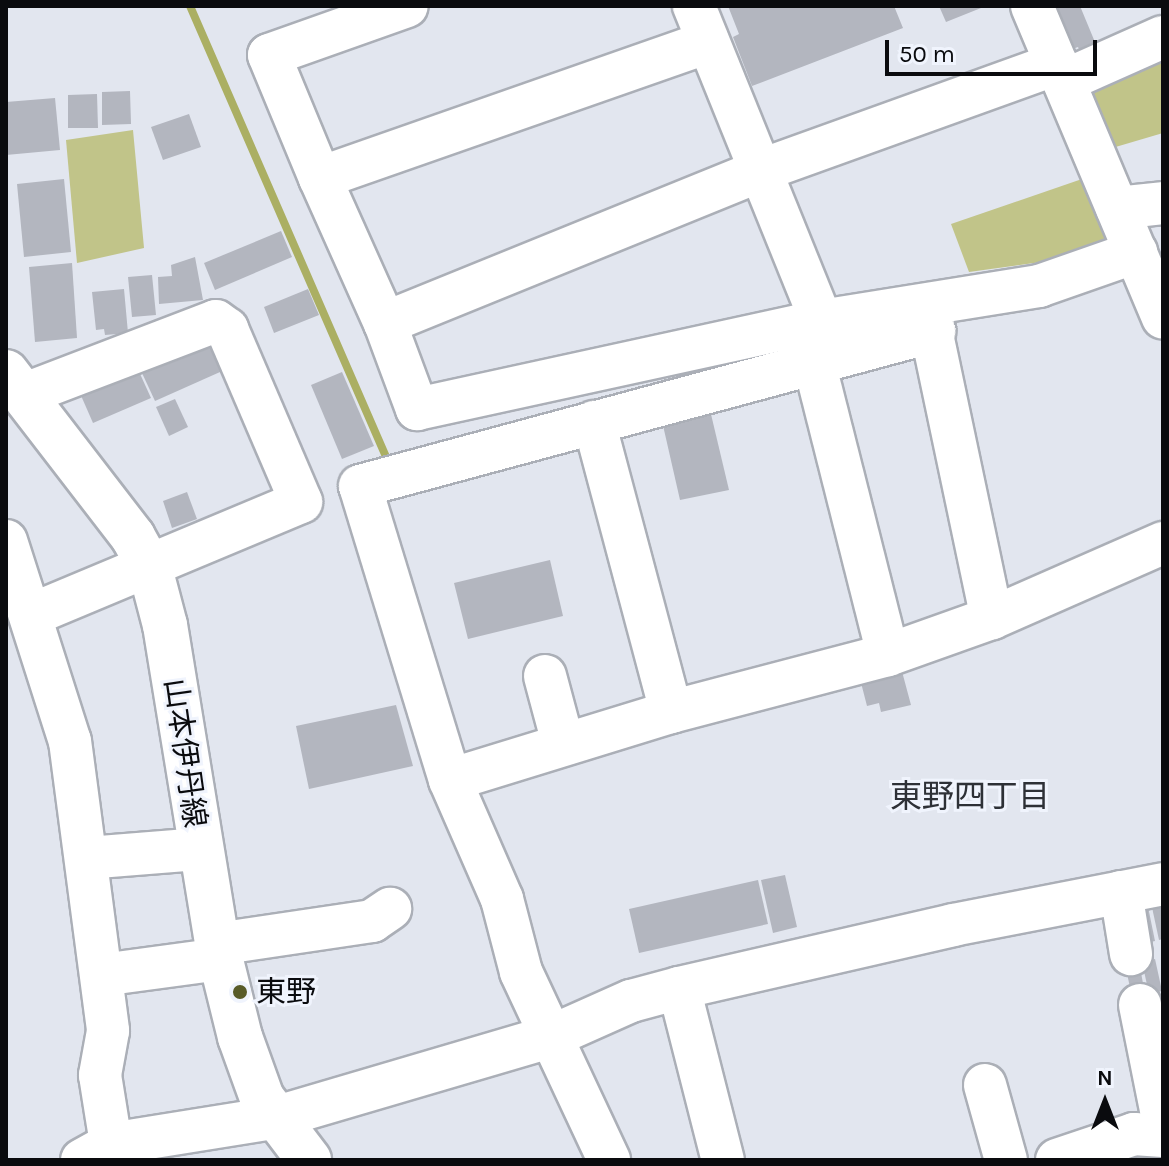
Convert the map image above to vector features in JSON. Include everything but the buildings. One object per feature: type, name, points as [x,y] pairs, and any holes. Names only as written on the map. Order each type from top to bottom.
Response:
[{"type":"main road","name":"山本伊丹線","points":[[16,383],[150,568],[173,670],[199,849],[219,952],[240,1037],[274,1118],[309,1160]]},
{"type":"street","points":[[407,6],[269,55],[385,323],[404,411],[821,321],[930,317]]},
{"type":"street","points":[[1032,6],[1163,318]]},
{"type":"street","points":[[320,178],[701,24],[821,321]]},
{"type":"street","points":[[385,323],[762,170],[1163,37]]},
{"type":"street","points":[[1117,208],[1163,203]]},
{"type":"street","points":[[609,1160],[521,972],[502,899],[450,780],[360,486],[814,362],[930,317],[1039,286],[1136,252]]},
{"type":"street","points":[[930,317],[992,618]]},
{"type":"street","points":[[16,383],[216,321],[227,329],[301,502],[150,568],[20,599]]},
{"type":"street","points":[[814,362],[888,655]]},
{"type":"street","points":[[594,422],[628,520],[671,712]]},
{"type":"street","points":[[6,541],[20,599],[70,741],[87,858],[108,1031],[90,1156],[274,1118],[550,1037],[631,1001],[679,988],[1163,884]]},
{"type":"street","points":[[450,780],[671,712],[888,655],[992,618],[1163,543]]},
{"type":"street","points":[[545,676],[563,743]]},
{"type":"street","points":[[87,858],[199,849]]},
{"type":"street","points":[[1121,892],[1131,954]]},
{"type":"street","points":[[102,975],[372,921],[390,909]]},
{"type":"street","points":[[679,988],[723,1160]]},
{"type":"street","points":[[1140,1005],[1163,1120]]},
{"type":"street","points":[[985,1085],[1006,1160]]},
{"type":"street","points":[[1057,1160],[1134,1134],[1163,1136]]},
{"type":"green space","points":[[1163,51],[1163,133],[1102,151],[1075,89]]},
{"type":"green space","points":[[133,130],[144,248],[77,263],[66,140]]},
{"type":"green space","points":[[1082,179],[1111,231],[1099,254],[969,272],[951,224]]},
{"type":"waterway","points":[[190,6],[388,462]]},
{"type":"place","name":"東野","points":[[240,992]]},
{"type":"district","name":"東野四丁目","points":[[970,797]]}]
